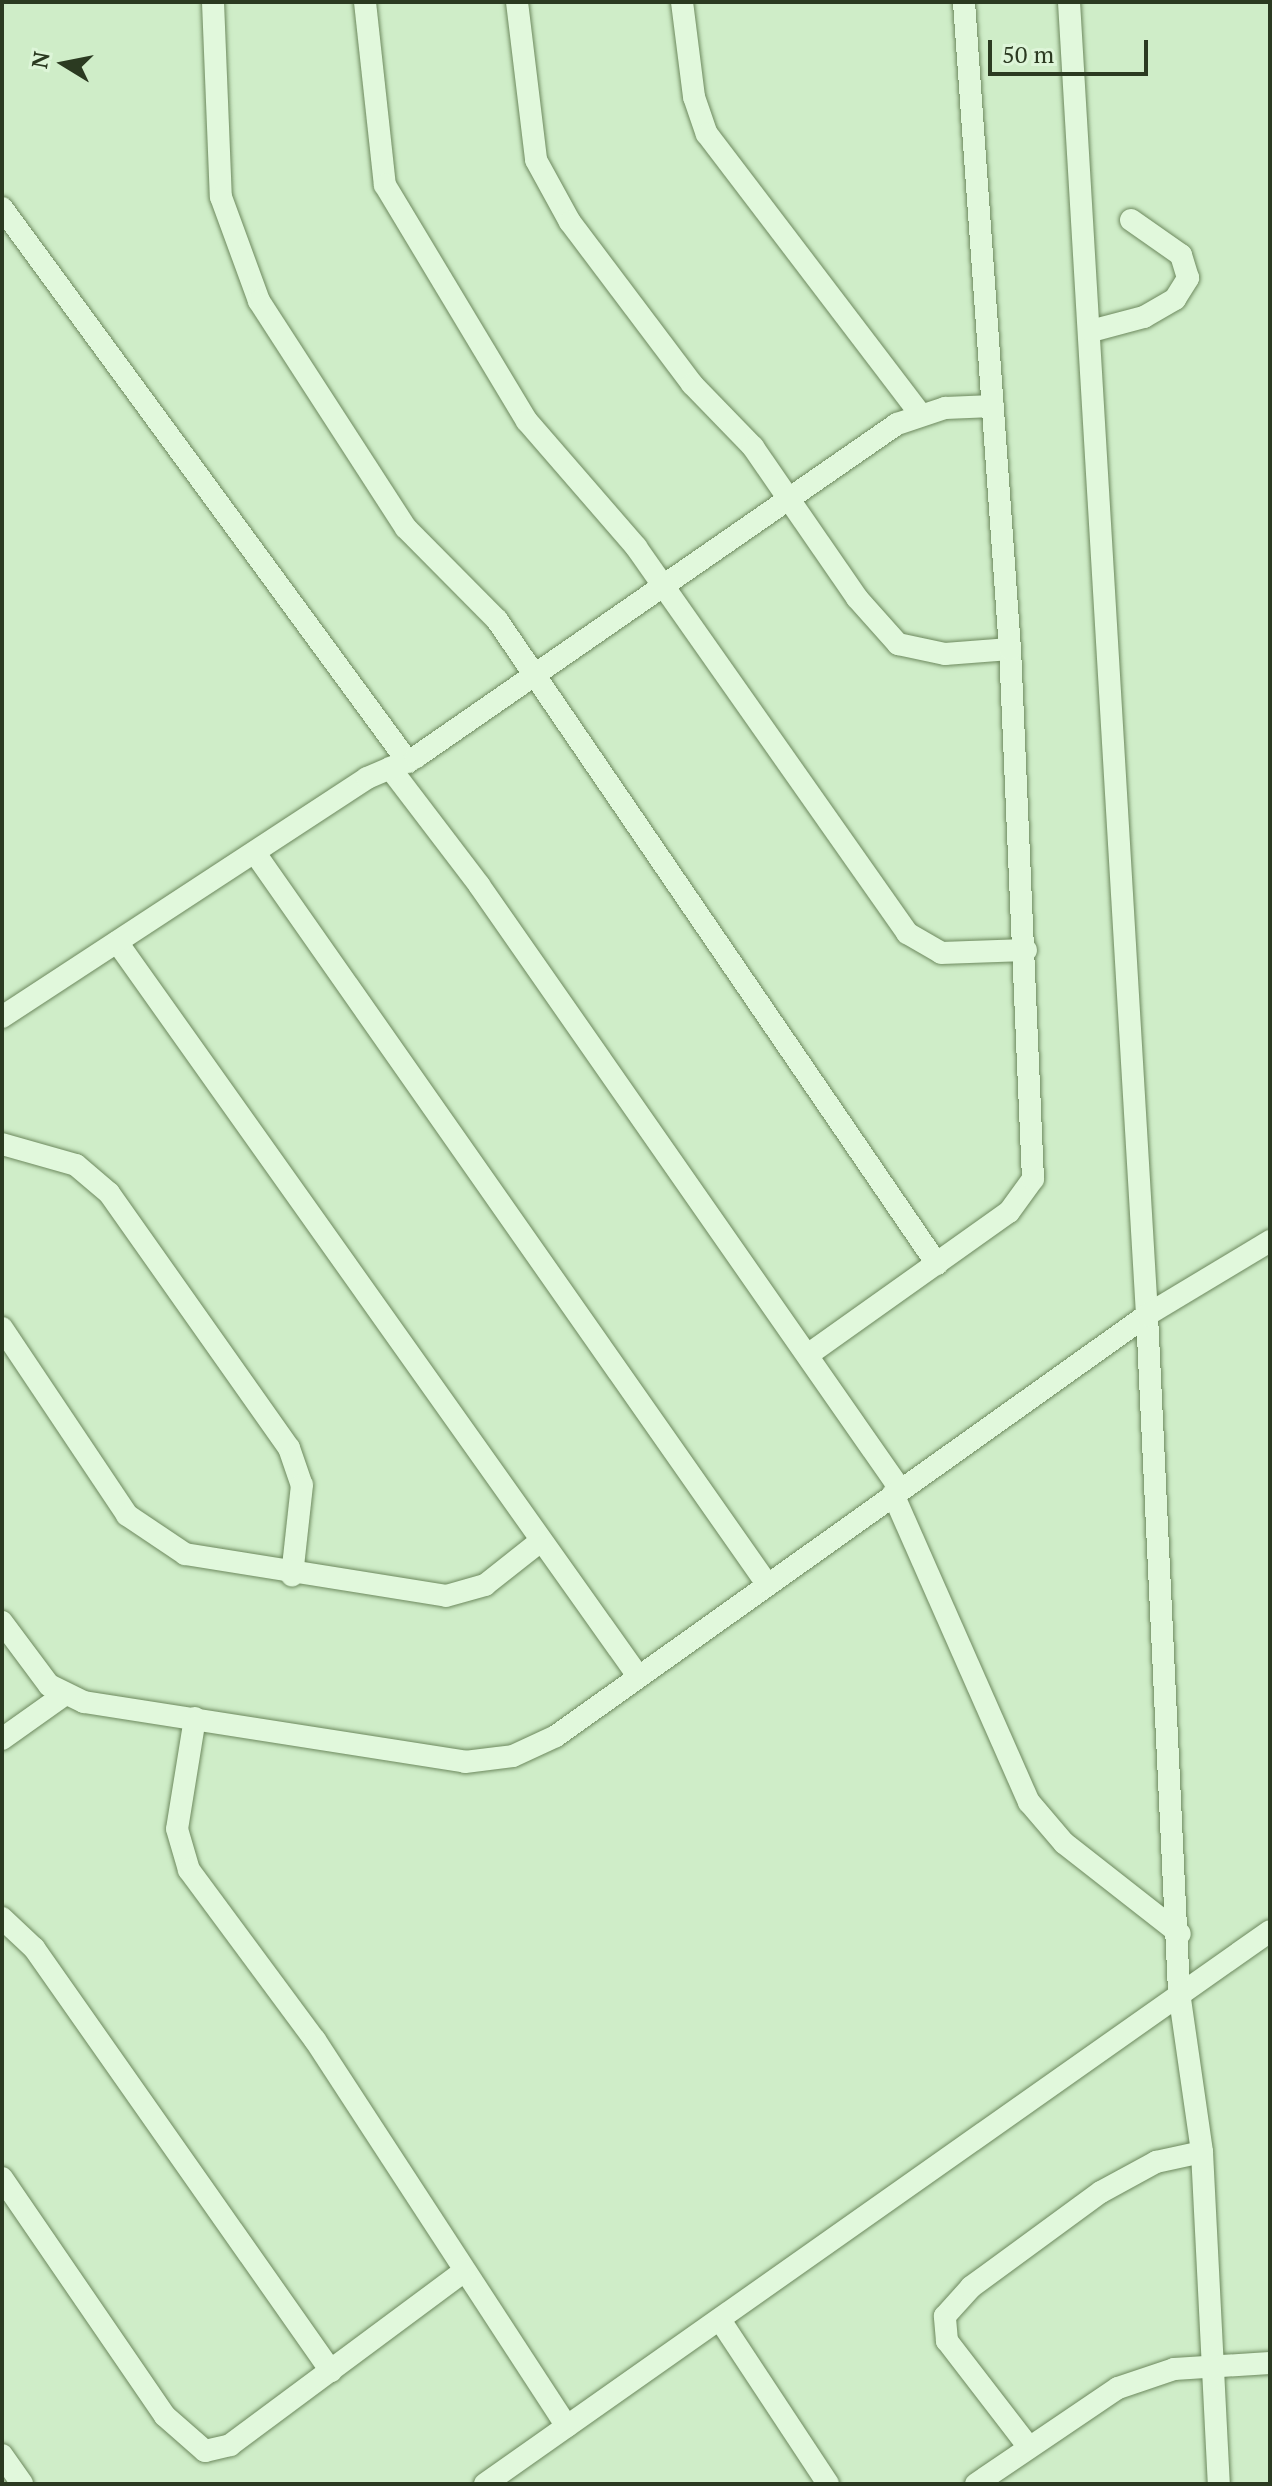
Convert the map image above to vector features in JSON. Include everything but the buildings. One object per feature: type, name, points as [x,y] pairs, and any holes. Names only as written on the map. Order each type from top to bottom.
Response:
[{"type":"street","points":[[213,2],[221,197],[241,265],[406,528],[480,596],[937,1264]]},
{"type":"street","points":[[365,2],[380,155],[395,209],[527,421],[662,585],[907,933],[941,953],[1026,950]]},
{"type":"street","points":[[517,2],[526,118],[549,187],[692,384],[791,499],[857,598],[898,644],[945,654],[1010,649]]},
{"type":"street","points":[[682,2],[694,97],[707,134],[921,415]]},
{"type":"street","points":[[809,1354],[1009,1212],[1033,1179],[1026,950],[1010,649],[964,2]]},
{"type":"street","points":[[1069,2],[1091,331],[1147,1315],[1180,1934],[1179,1992],[1202,2152],[1219,2484]]},
{"type":"street","points":[[2,208],[399,765],[809,1354],[896,1492],[1029,1802],[1064,1843],[1180,1934]]},
{"type":"street","points":[[1091,331],[1144,317],[1175,299],[1188,278],[1181,255],[1131,220]]},
{"type":"street","points":[[2,1017],[255,853],[399,765],[662,585],[921,415],[993,406]]},
{"type":"street","points":[[255,853],[765,1581]]},
{"type":"street","points":[[117,942],[538,1543],[638,1676]]},
{"type":"street","points":[[2,1144],[76,1165],[109,1193],[289,1448],[302,1485],[292,1575]]},
{"type":"street","points":[[2,1622],[36,1672],[64,1695],[195,1718],[493,1761],[556,1736],[765,1581],[1147,1315],[1270,1241]]},
{"type":"street","points":[[2,1328],[142,1530],[185,1554],[292,1575],[423,1595],[466,1594],[538,1543]]},
{"type":"street","points":[[2,1739],[64,1695]]},
{"type":"street","points":[[195,1718],[177,1829],[189,1870],[315,2040],[567,2426]]},
{"type":"street","points":[[2,1918],[34,1948],[331,2371]]},
{"type":"street","points":[[485,2484],[1179,1992],[1270,1931]]},
{"type":"street","points":[[1028,2446],[947,2341],[945,2316],[971,2287],[1112,2185],[1156,2162],[1202,2152]]},
{"type":"street","points":[[2,2178],[193,2447],[230,2445],[464,2271]]},
{"type":"street","points":[[720,2320],[828,2484]]},
{"type":"street","points":[[976,2484],[1118,2388],[1211,2363],[1270,2363]]},
{"type":"street","points":[[2,2455],[22,2484]]}]
